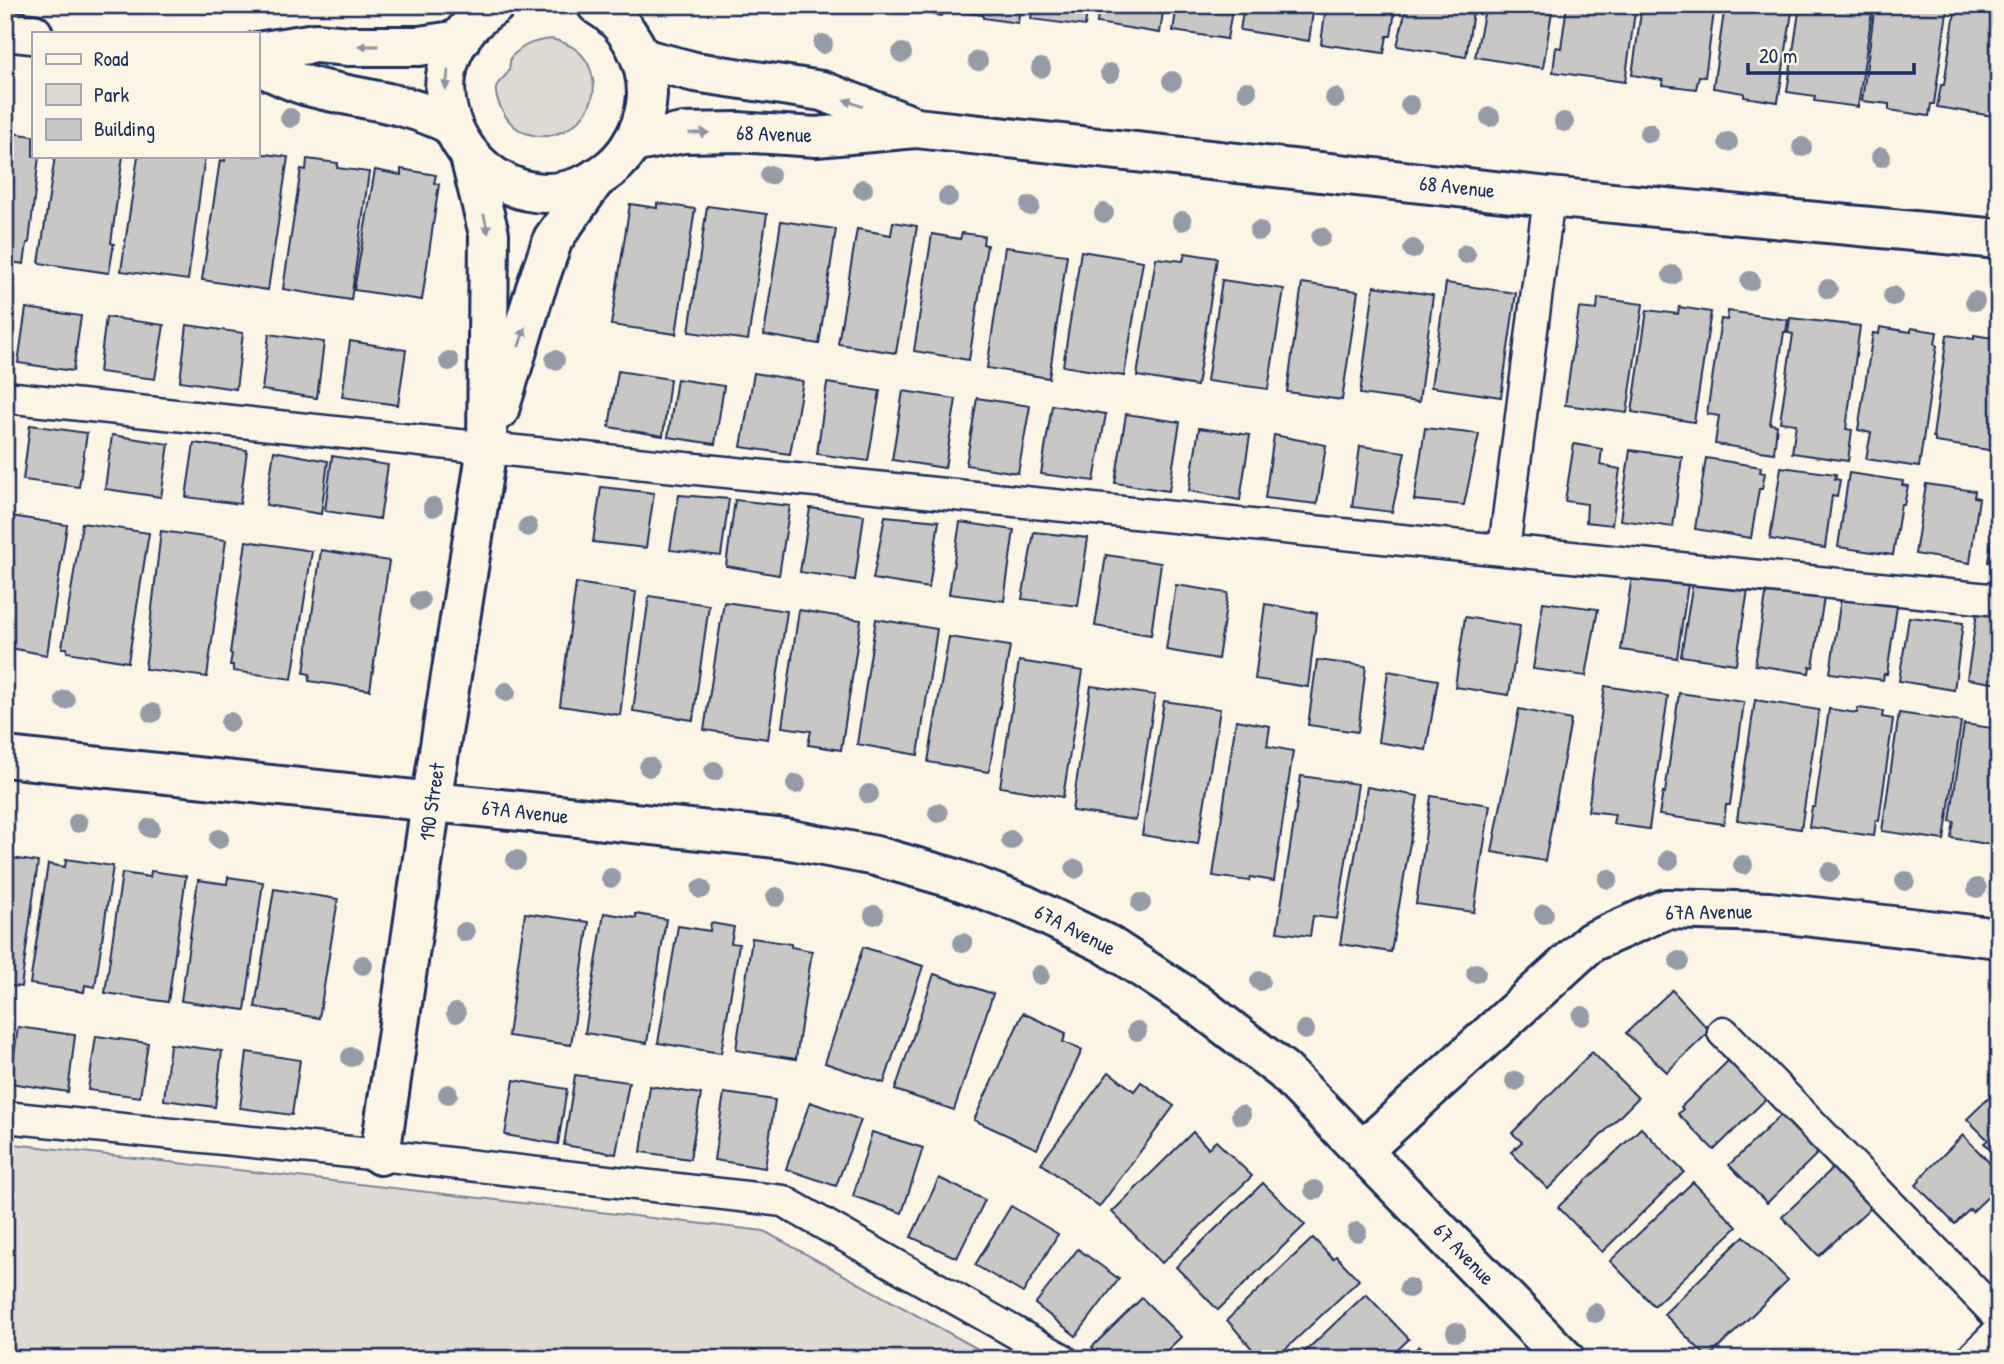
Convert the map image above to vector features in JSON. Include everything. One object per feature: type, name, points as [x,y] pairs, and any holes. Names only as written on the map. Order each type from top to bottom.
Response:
[{"type":"street","points":[[495,5],[475,20],[460,40],[449,63],[445,88],[451,125],[471,157],[489,174],[524,189],[561,191],[596,178],[617,163],[632,143],[643,120],[647,95],[641,58],[622,25],[601,6]]},
{"type":"street","points":[[5,31],[32,34]]},
{"type":"street","points":[[259,52],[315,43],[419,46],[460,40]]},
{"type":"street","name":"68 Avenue","points":[[641,58],[695,72],[822,91],[916,128]]},
{"type":"street","points":[[259,66],[304,85],[386,101],[425,112],[451,125]]},
{"type":"street","name":"68 Avenue","points":[[632,143],[683,133],[738,132],[816,137],[916,128],[1549,197],[1999,239]]},
{"type":"street","name":"190 Street","points":[[471,157],[489,234],[487,449]]},
{"type":"street","name":"190 Street","points":[[380,1155],[431,803],[487,449],[553,239],[596,178]]},
{"type":"street","name":"67A Avenue","points":[[5,757],[786,839],[876,856],[991,891],[1107,944],[1196,1003],[1284,1071],[1363,1150],[1591,942],[1666,909],[1769,912],[1999,939]]},
{"type":"street","name":"67 Avenue","points":[[1363,1150],[1565,1359]]},
{"type":"lane","points":[[1504,549],[1549,197]]},
{"type":"lane","points":[[5,397],[487,449],[1999,600]]},
{"type":"lane","points":[[1723,1032],[1999,1317]]},
{"type":"lane","points":[[5,1117],[380,1155],[783,1201],[1062,1359]]},
{"type":"lane","points":[[1970,1359],[1999,1331]]},
{"type":"green space","points":[[551,39],[570,46],[581,54],[591,71],[593,90],[589,107],[578,121],[564,131],[547,136],[530,135],[515,126],[502,110],[496,89],[508,72],[511,57],[530,44]]},
{"type":"green space","points":[[5,1143],[764,1231],[996,1359],[5,1359]]},
{"type":"building","points":[[889,5],[944,5],[942,16],[888,9]]},
{"type":"building","points":[[957,5],[1020,5],[1018,23],[956,11]]},
{"type":"building","points":[[1033,5],[1088,5],[1085,26],[1031,19]]},
{"type":"building","points":[[1099,5],[1164,5],[1160,33],[1097,23]]},
{"type":"building","points":[[1177,5],[1233,5],[1227,39],[1173,31]]},
{"type":"building","points":[[1244,5],[1314,5],[1309,41],[1240,30]]},
{"type":"building","points":[[1326,5],[1396,5],[1391,36],[1387,36],[1384,53],[1321,44]]},
{"type":"building","points":[[1407,5],[1474,5],[1466,57],[1397,46]]},
{"type":"building","points":[[1486,5],[1553,5],[1543,68],[1475,57]]},
{"type":"building","points":[[1567,5],[1636,5],[1625,82],[1553,72],[1556,47],[1561,48]]},
{"type":"building","points":[[1642,5],[1715,5],[1705,77],[1699,76],[1696,89],[1662,85],[1663,80],[1632,75]]},
{"type":"building","points":[[1725,5],[1793,5],[1778,102],[1744,97],[1744,93],[1713,88]]},
{"type":"building","points":[[1800,5],[1873,5],[1858,107],[1814,101],[1815,96],[1787,92]]},
{"type":"building","points":[[1875,5],[1948,5],[1934,104],[1931,104],[1929,116],[1889,110],[1889,104],[1862,101]]},
{"type":"building","points":[[1956,5],[1999,5],[1999,117],[1937,107],[1941,85],[1944,85]]},
{"type":"building","points":[[5,132],[32,136],[32,158],[39,158],[24,264],[5,261]]},
{"type":"building","points":[[259,153],[288,157],[268,290],[202,280],[220,160],[225,161],[225,158],[259,158]]},
{"type":"building","points":[[55,158],[123,158],[109,273],[39,263]]},
{"type":"building","points":[[138,158],[205,158],[188,280],[121,271]]},
{"type":"building","points":[[307,159],[338,163],[337,168],[369,172],[351,300],[283,289],[301,169],[306,170]]},
{"type":"building","points":[[401,169],[436,175],[434,183],[439,184],[422,300],[354,290],[375,170],[401,175]]},
{"type":"building","points":[[657,203],[695,209],[676,334],[611,325],[630,204],[657,208]]},
{"type":"building","points":[[707,206],[767,214],[748,340],[689,332]]},
{"type":"building","points":[[781,221],[836,229],[819,344],[764,335]]},
{"type":"building","points":[[893,222],[917,226],[896,353],[838,344],[857,229],[891,235]]},
{"type":"building","points":[[962,233],[984,236],[983,244],[987,245],[969,360],[914,351],[932,234],[960,239]]},
{"type":"building","points":[[1005,247],[1067,255],[1049,378],[987,368]]},
{"type":"building","points":[[1081,251],[1143,261],[1124,376],[1063,366]]},
{"type":"building","points":[[1185,253],[1217,258],[1197,386],[1137,376],[1156,258],[1183,261]]},
{"type":"building","points":[[1222,280],[1284,289],[1268,389],[1207,381]]},
{"type":"building","points":[[1302,283],[1358,291],[1342,400],[1287,392]]},
{"type":"building","points":[[1446,283],[1516,293],[1501,397],[1431,387]]},
{"type":"building","points":[[1374,286],[1433,295],[1419,402],[1360,394]]},
{"type":"building","points":[[1598,298],[1643,304],[1627,413],[1565,405],[1579,308],[1597,310]]},
{"type":"building","points":[[1679,307],[1711,312],[1694,422],[1632,412],[1647,310],[1678,314]]},
{"type":"building","points":[[26,308],[81,316],[73,371],[18,363]]},
{"type":"building","points":[[1728,311],[1788,320],[1770,424],[1777,425],[1774,453],[1715,444],[1719,416],[1707,414],[1721,319],[1727,320]]},
{"type":"building","points":[[106,317],[164,325],[155,379],[99,372]]},
{"type":"building","points":[[1790,318],[1860,326],[1846,429],[1852,430],[1848,461],[1792,453],[1796,424],[1780,422],[1793,334],[1788,333]]},
{"type":"building","points":[[187,325],[243,333],[236,389],[180,381]]},
{"type":"building","points":[[1880,327],[1911,332],[1911,328],[1937,332],[1919,467],[1866,459],[1871,433],[1858,430],[1873,333],[1879,334]]},
{"type":"building","points":[[269,334],[324,342],[317,398],[262,390]]},
{"type":"building","points":[[1947,335],[1999,339],[1999,433],[1996,451],[1935,442],[1933,437]]},
{"type":"building","points":[[350,341],[406,350],[398,405],[342,397]]},
{"type":"building","points":[[618,371],[670,379],[663,436],[609,427]]},
{"type":"building","points":[[754,373],[803,381],[790,454],[741,447]]},
{"type":"building","points":[[677,379],[724,386],[715,444],[668,437]]},
{"type":"building","points":[[827,383],[880,391],[868,461],[817,454]]},
{"type":"building","points":[[903,391],[956,399],[945,468],[892,460]]},
{"type":"building","points":[[977,398],[1030,406],[1018,473],[966,465]]},
{"type":"building","points":[[1052,405],[1106,414],[1094,481],[1041,474]]},
{"type":"building","points":[[1126,414],[1180,422],[1169,491],[1115,483]]},
{"type":"building","points":[[30,425],[87,433],[79,487],[23,480]]},
{"type":"building","points":[[1199,428],[1250,435],[1240,500],[1189,491]]},
{"type":"building","points":[[1425,428],[1479,434],[1464,505],[1414,500]]},
{"type":"building","points":[[112,435],[169,444],[161,497],[105,489]]},
{"type":"building","points":[[1274,435],[1326,445],[1317,504],[1265,498]]},
{"type":"building","points":[[194,443],[247,450],[240,504],[186,497]]},
{"type":"building","points":[[1574,444],[1602,449],[1600,465],[1620,469],[1612,525],[1586,522],[1587,504],[1565,501]]},
{"type":"building","points":[[1360,446],[1405,452],[1392,512],[1352,507]]},
{"type":"building","points":[[1630,450],[1682,457],[1673,527],[1620,520]]},
{"type":"building","points":[[274,451],[328,461],[321,514],[266,505]]},
{"type":"building","points":[[332,456],[388,465],[380,519],[325,511]]},
{"type":"building","points":[[1706,458],[1761,467],[1760,472],[1765,473],[1762,489],[1759,489],[1751,538],[1695,529]]},
{"type":"building","points":[[1781,467],[1836,474],[1835,479],[1840,480],[1837,497],[1832,496],[1825,548],[1770,539]]},
{"type":"building","points":[[1849,473],[1903,481],[1902,485],[1908,486],[1904,505],[1901,504],[1893,555],[1838,547]]},
{"type":"building","points":[[1926,484],[1975,491],[1974,497],[1979,498],[1970,563],[1915,554]]},
{"type":"building","points":[[601,487],[654,493],[646,548],[593,542]]},
{"type":"building","points":[[1999,491],[1999,564],[1988,562]]},
{"type":"building","points":[[679,495],[729,499],[721,556],[670,550]]},
{"type":"building","points":[[735,500],[790,506],[779,575],[726,566]]},
{"type":"building","points":[[810,508],[864,515],[855,580],[800,572]]},
{"type":"building","points":[[5,515],[67,525],[47,655],[5,647]]},
{"type":"building","points":[[885,516],[939,521],[929,588],[873,579]]},
{"type":"building","points":[[960,522],[1014,530],[1004,601],[949,594]]},
{"type":"building","points":[[82,523],[149,533],[128,662],[67,652],[67,648],[62,648]]},
{"type":"building","points":[[161,531],[226,540],[207,677],[145,669]]},
{"type":"building","points":[[1034,532],[1088,538],[1078,606],[1022,599]]},
{"type":"building","points":[[246,541],[312,551],[292,679],[233,671],[233,665],[230,665]]},
{"type":"building","points":[[321,550],[389,561],[370,690],[309,681],[310,674],[304,673]]},
{"type":"building","points":[[1106,555],[1161,563],[1151,635],[1095,626]]},
{"type":"building","points":[[1632,576],[1688,584],[1677,658],[1621,650]]},
{"type":"building","points":[[1693,582],[1748,590],[1736,664],[1681,656]]},
{"type":"building","points":[[576,583],[636,592],[620,715],[560,706]]},
{"type":"building","points":[[1176,585],[1228,593],[1218,659],[1166,650]]},
{"type":"building","points":[[1767,589],[1824,597],[1813,667],[1810,666],[1809,673],[1755,665]]},
{"type":"building","points":[[649,596],[709,605],[693,720],[633,711]]},
{"type":"building","points":[[1841,598],[1897,606],[1887,674],[1884,674],[1883,680],[1830,673]]},
{"type":"building","points":[[724,602],[787,611],[768,739],[704,730]]},
{"type":"building","points":[[1543,602],[1598,609],[1586,676],[1533,669]]},
{"type":"building","points":[[1265,604],[1317,613],[1308,687],[1255,679]]},
{"type":"building","points":[[799,610],[861,620],[841,750],[808,745],[811,731],[782,727]]},
{"type":"building","points":[[1977,613],[1999,616],[1999,684],[1967,679]]},
{"type":"building","points":[[1465,617],[1520,626],[1509,695],[1455,687]]},
{"type":"building","points":[[1909,617],[1963,623],[1954,690],[1899,681]]},
{"type":"building","points":[[876,619],[937,629],[918,755],[857,744]]},
{"type":"building","points":[[949,637],[1010,646],[989,772],[928,762]]},
{"type":"building","points":[[1317,660],[1366,666],[1358,732],[1308,725]]},
{"type":"building","points":[[1019,661],[1083,671],[1063,797],[1000,787]]},
{"type":"building","points":[[1388,671],[1438,680],[1426,750],[1378,742]]},
{"type":"building","points":[[1091,686],[1155,695],[1136,820],[1072,811]]},
{"type":"building","points":[[1605,686],[1668,696],[1649,829],[1613,824],[1615,814],[1588,811]]},
{"type":"building","points":[[1679,693],[1744,702],[1730,805],[1726,805],[1724,824],[1659,815],[1663,792],[1665,793]]},
{"type":"building","points":[[1755,700],[1819,710],[1801,829],[1737,820]]},
{"type":"building","points":[[1164,701],[1220,709],[1198,844],[1142,835]]},
{"type":"building","points":[[1858,708],[1883,711],[1882,717],[1893,719],[1879,821],[1876,820],[1874,836],[1809,827],[1812,807],[1815,807],[1829,709],[1857,713]]},
{"type":"building","points":[[1519,709],[1571,720],[1545,861],[1492,852]]},
{"type":"building","points":[[1899,713],[1961,722],[1944,840],[1882,831]]},
{"type":"building","points":[[1236,720],[1270,726],[1267,746],[1293,751],[1274,881],[1213,876]]},
{"type":"building","points":[[1964,724],[1999,729],[1999,846],[1951,838],[1954,822],[1950,821]]},
{"type":"building","points":[[1301,776],[1358,784],[1337,919],[1313,916],[1310,936],[1277,932]]},
{"type":"building","points":[[1367,787],[1418,796],[1391,952],[1340,944]]},
{"type":"building","points":[[1431,796],[1490,805],[1474,912],[1416,904]]},
{"type":"building","points":[[5,857],[38,862],[21,987],[5,985]]},
{"type":"building","points":[[66,859],[113,866],[95,987],[85,985],[84,992],[30,984],[48,864],[65,867]]},
{"type":"building","points":[[151,871],[186,876],[168,1002],[105,993],[122,873],[150,877]]},
{"type":"building","points":[[228,877],[263,882],[245,1010],[181,1001],[198,880],[227,884]]},
{"type":"building","points":[[274,889],[338,899],[319,1018],[255,1007]]},
{"type":"building","points":[[525,913],[589,922],[571,1045],[508,1036]]},
{"type":"building","points":[[604,913],[666,919],[647,1043],[585,1033]]},
{"type":"building","points":[[711,923],[734,927],[731,943],[739,944],[721,1053],[658,1043],[678,926],[710,931]]},
{"type":"building","points":[[752,938],[791,944],[791,947],[812,951],[796,1059],[736,1050]]},
{"type":"building","points":[[863,947],[923,966],[884,1083],[825,1063]]},
{"type":"building","points":[[934,974],[993,994],[954,1110],[895,1090]]},
{"type":"building","points":[[1672,990],[1710,1031],[1667,1072],[1626,1033]]},
{"type":"building","points":[[1023,1013],[1066,1033],[1063,1042],[1082,1050],[1037,1149],[974,1120]]},
{"type":"building","points":[[18,1027],[75,1035],[68,1092],[10,1083]]},
{"type":"building","points":[[96,1036],[148,1043],[140,1097],[88,1090]]},
{"type":"building","points":[[170,1044],[222,1051],[215,1107],[164,1100]]},
{"type":"building","points":[[247,1052],[300,1060],[292,1115],[240,1108]]},
{"type":"building","points":[[1592,1052],[1638,1098],[1548,1189],[1511,1152],[1522,1142],[1512,1133]]},
{"type":"building","points":[[1730,1059],[1768,1097],[1714,1150],[1678,1114],[1683,1109],[1681,1107]]},
{"type":"building","points":[[1109,1072],[1134,1091],[1141,1082],[1174,1106],[1099,1207],[1041,1163]]},
{"type":"building","points":[[575,1075],[629,1082],[616,1154],[564,1145]]},
{"type":"building","points":[[514,1080],[567,1089],[558,1144],[505,1135]]},
{"type":"building","points":[[650,1086],[701,1094],[690,1159],[641,1152]]},
{"type":"building","points":[[1999,1088],[1999,1158],[1984,1143],[1988,1140],[1967,1119]]},
{"type":"building","points":[[724,1093],[775,1100],[765,1168],[714,1160]]},
{"type":"building","points":[[810,1102],[861,1120],[836,1186],[786,1169]]},
{"type":"building","points":[[1781,1115],[1821,1150],[1767,1203],[1729,1165]]},
{"type":"building","points":[[1641,1128],[1684,1172],[1602,1252],[1558,1207]]},
{"type":"building","points":[[872,1132],[923,1148],[902,1213],[853,1196]]},
{"type":"building","points":[[1193,1132],[1208,1148],[1216,1141],[1252,1176],[1162,1263],[1112,1212]]},
{"type":"building","points":[[1963,1135],[1999,1173],[1999,1182],[1994,1187],[1996,1189],[1972,1212],[1970,1209],[1955,1224],[1916,1185]]},
{"type":"building","points":[[1834,1167],[1871,1207],[1819,1256],[1782,1217]]},
{"type":"building","points":[[939,1178],[985,1200],[957,1258],[911,1237]]},
{"type":"building","points":[[1693,1182],[1737,1227],[1654,1306],[1610,1261]]},
{"type":"building","points":[[1263,1183],[1305,1225],[1218,1310],[1176,1267]]},
{"type":"building","points":[[1999,1197],[1999,1221],[1988,1211]]},
{"type":"building","points":[[1011,1206],[1058,1234],[1023,1293],[975,1265]]},
{"type":"building","points":[[1744,1236],[1788,1280],[1708,1358],[1664,1314]]},
{"type":"building","points":[[1313,1238],[1333,1259],[1336,1256],[1359,1280],[1275,1359],[1261,1359],[1227,1320]]},
{"type":"building","points":[[1078,1249],[1119,1279],[1076,1336],[1035,1304]]},
{"type":"building","points":[[1366,1294],[1409,1339],[1388,1359],[1297,1359]]},
{"type":"building","points":[[1142,1298],[1181,1337],[1158,1359],[1104,1359],[1092,1347]]},
{"type":"building","points":[[1419,1346],[1431,1359],[1405,1359]]}]
